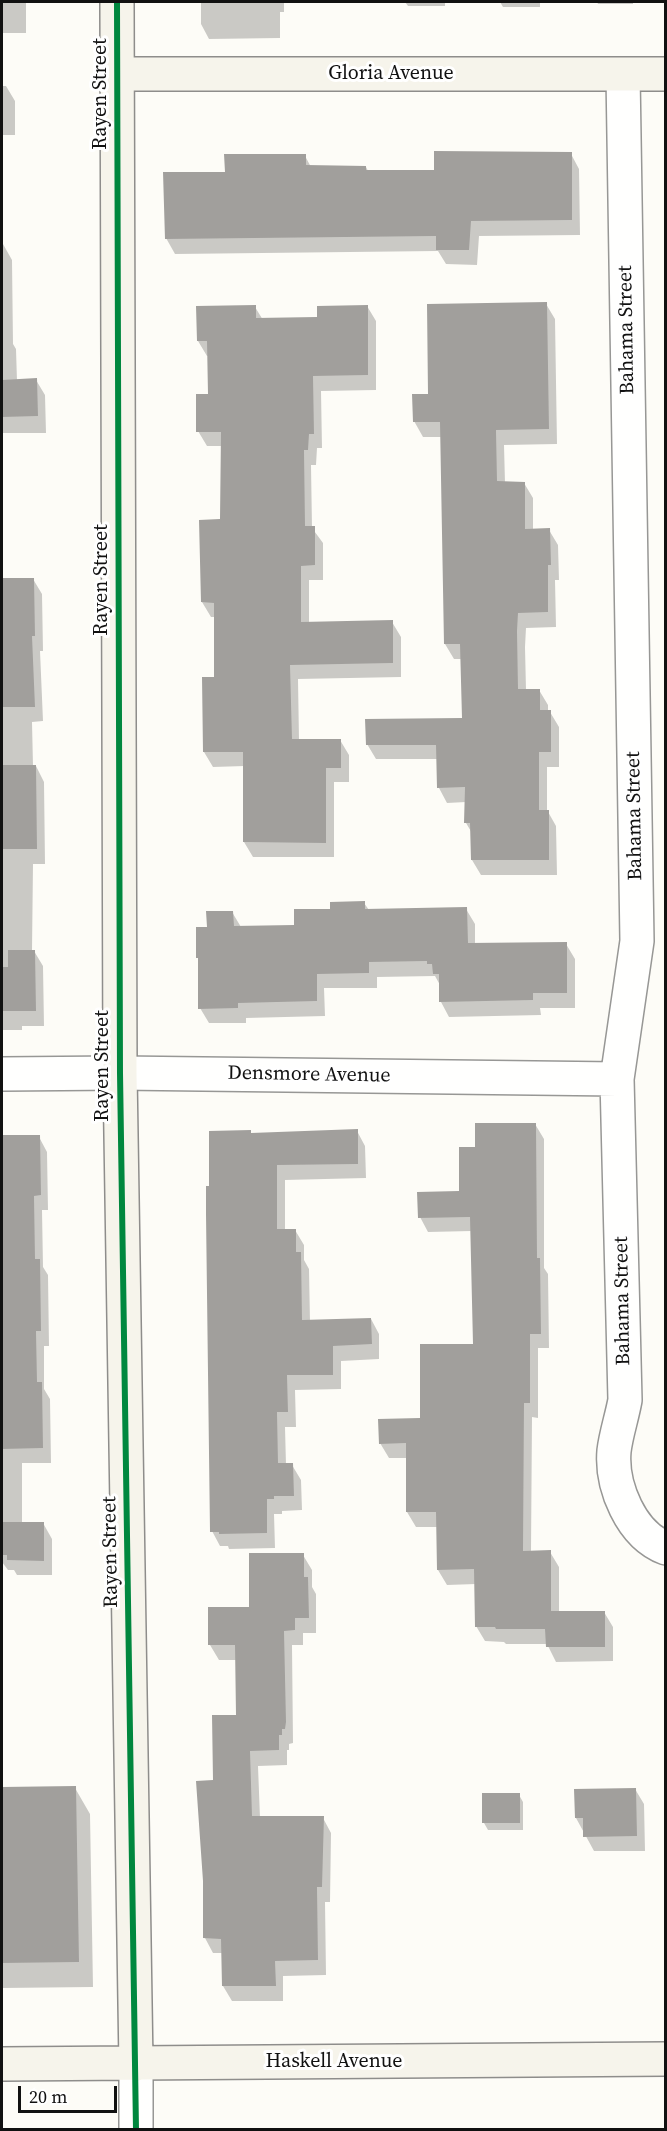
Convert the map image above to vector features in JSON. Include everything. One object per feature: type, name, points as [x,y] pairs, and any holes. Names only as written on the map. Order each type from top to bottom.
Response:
[{"type":"street","name":"Rayen Street","points":[[117,2],[120,1073],[136,2130]]},
{"type":"street","name":"Gloria Avenue","points":[[117,74],[666,74]]},
{"type":"street","name":"Bahama Street","points":[[623,75],[637,941],[617,1078],[625,1400],[615,1451],[615,1475],[629,1513],[660,1546]]},
{"type":"street","name":"Densmore Avenue","points":[[2,1074],[617,1078]]},
{"type":"street","name":"Haskell Avenue","points":[[2,2064],[666,2059]]},
{"type":"building","points":[[434,151],[572,152],[572,220],[471,221],[469,250],[436,250],[436,236],[165,239],[163,172],[225,172],[224,154],[306,154],[306,165],[366,166],[366,170],[434,170]]},
{"type":"building","points":[[547,302],[549,429],[496,430],[497,481],[525,482],[525,529],[550,528],[551,565],[548,565],[548,612],[518,613],[517,631],[518,689],[540,689],[540,710],[551,710],[551,752],[539,752],[539,810],[549,810],[549,860],[471,860],[470,823],[464,823],[465,787],[437,788],[436,745],[366,745],[365,719],[462,718],[460,644],[444,644],[440,422],[413,422],[412,394],[428,394],[427,304]]},
{"type":"building","points":[[256,305],[256,318],[317,317],[317,306],[368,305],[368,375],[313,376],[314,434],[309,434],[308,450],[304,450],[305,526],[315,526],[315,565],[301,566],[301,622],[393,620],[393,663],[290,665],[292,739],[341,739],[341,768],[326,768],[326,843],[243,842],[243,752],[203,752],[202,677],[214,677],[214,603],[201,602],[199,520],[220,519],[221,432],[196,432],[196,394],[208,394],[207,341],[197,341],[196,306]]},
{"type":"building","points":[[37,378],[38,416],[2,417],[2,380]]},
{"type":"building","points":[[2,578],[34,578],[35,636],[32,636],[35,707],[2,707]]},
{"type":"building","points":[[2,765],[36,765],[37,849],[2,849]]},
{"type":"building","points":[[365,901],[365,909],[467,907],[468,943],[567,942],[567,993],[533,993],[533,1000],[439,1002],[439,974],[433,974],[432,964],[427,964],[427,961],[369,962],[369,973],[317,974],[317,1001],[238,1003],[238,1008],[198,1009],[196,927],[207,927],[206,911],[233,911],[234,926],[294,925],[294,909],[330,909],[330,902]]},
{"type":"building","points":[[8,950],[35,950],[36,1011],[2,1011],[2,967],[8,967]]},
{"type":"building","points":[[475,1123],[536,1123],[537,1258],[540,1258],[541,1334],[530,1334],[530,1403],[524,1403],[523,1551],[551,1550],[551,1611],[605,1611],[605,1647],[546,1647],[545,1629],[475,1627],[474,1569],[437,1570],[436,1512],[406,1512],[406,1443],[379,1444],[378,1419],[420,1418],[420,1344],[473,1344],[470,1217],[418,1218],[417,1192],[459,1191],[459,1147],[475,1147]]},
{"type":"building","points":[[358,1129],[358,1164],[277,1165],[277,1229],[296,1229],[296,1252],[301,1252],[302,1320],[371,1318],[372,1344],[333,1346],[333,1375],[287,1375],[288,1412],[277,1412],[278,1463],[293,1463],[294,1496],[274,1496],[274,1499],[267,1499],[267,1533],[219,1534],[219,1532],[210,1532],[206,1214],[206,1186],[209,1186],[209,1131],[251,1130],[251,1133]]},
{"type":"building","points":[[2,1135],[40,1135],[41,1195],[34,1196],[35,1259],[40,1259],[41,1331],[36,1331],[37,1382],[42,1382],[43,1448],[2,1449]]},
{"type":"building","points":[[2,1522],[44,1522],[44,1561],[7,1560],[7,1555],[2,1555]]},
{"type":"building","points":[[249,1553],[304,1553],[304,1577],[308,1577],[309,1618],[295,1618],[295,1630],[284,1631],[285,1729],[282,1729],[282,1735],[279,1735],[279,1750],[250,1751],[252,1816],[324,1816],[322,1887],[317,1887],[318,1960],[275,1961],[276,1986],[222,1986],[221,1939],[203,1938],[203,1881],[196,1781],[213,1780],[212,1715],[236,1715],[235,1645],[208,1645],[208,1607],[249,1607]]},
{"type":"building","points":[[76,1786],[79,1962],[2,1963],[2,1787]]},
{"type":"building","points":[[636,1788],[637,1836],[583,1837],[583,1818],[575,1818],[574,1789]]},
{"type":"building","points":[[482,1793],[520,1793],[520,1823],[482,1823]]},
{"type":"cycle path","points":[[117,2],[120,1073],[136,2130]]}]
